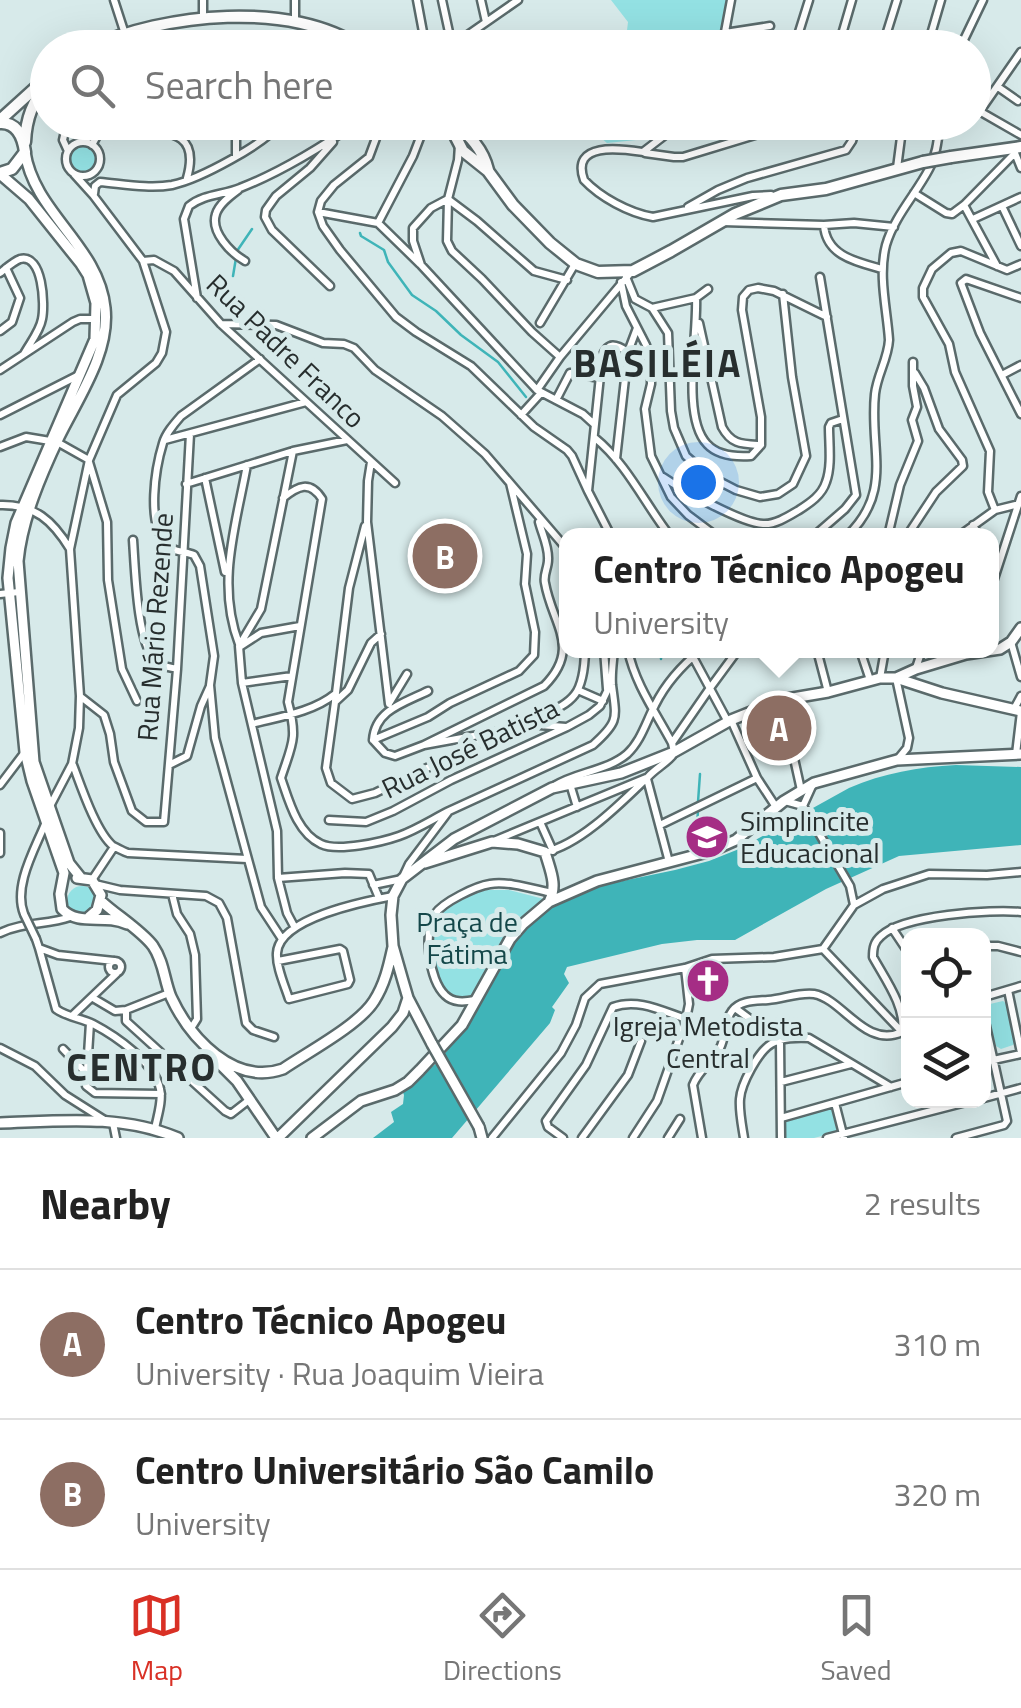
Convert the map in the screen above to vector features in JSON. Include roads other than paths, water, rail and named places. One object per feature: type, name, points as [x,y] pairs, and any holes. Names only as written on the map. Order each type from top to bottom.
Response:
[{"type":"highway","points":[[137,30],[170,21],[228,14],[294,19],[334,30]]},
{"type":"highway","points":[[0,121],[30,95]]},
{"type":"highway","points":[[0,174],[12,169],[25,150],[30,111]]},
{"type":"highway","points":[[0,121],[16,128],[25,150]]},
{"type":"highway","points":[[458,140],[464,158],[488,172]]},
{"type":"highway","points":[[472,140],[488,172],[528,222],[561,254],[598,272],[627,276],[722,222],[781,196],[826,189],[922,162],[1016,149]]},
{"type":"main road","points":[[25,150],[40,196],[94,270],[105,304],[100,350],[53,442]]},
{"type":"main road","points":[[0,174],[29,199],[81,264],[94,292],[97,318],[95,339],[26,509],[10,593],[24,752],[64,874],[62,906],[70,916],[79,919],[108,918],[128,924]]},
{"type":"main road","points":[[10,593],[38,778],[69,863],[80,878]]},
{"type":"main road","points":[[999,649],[1021,628]]},
{"type":"main road","points":[[896,678],[949,658]]},
{"type":"main road","points":[[192,1033],[237,1068],[259,1074],[283,1068],[362,1016],[374,1001],[387,970],[394,896],[402,879],[454,839],[552,788],[622,773],[781,700],[875,679],[896,678],[1019,711]]},
{"type":"main road","points":[[312,1138],[361,1101],[408,1082],[457,1031],[510,938],[552,898],[736,840],[780,804],[814,783],[897,760],[1019,754]]},
{"type":"main road","points":[[418,866],[492,842],[518,844],[549,852],[554,881],[552,898]]},
{"type":"main road","points":[[62,889],[67,882],[80,878],[94,882],[101,898],[150,942],[161,959],[169,993],[200,1046],[231,1074],[277,1138],[400,1019],[408,998]]},
{"type":"main road","points":[[87,918],[98,910],[101,898]]},
{"type":"main road","points":[[392,946],[408,998],[482,1138]]},
{"type":"main road","points":[[0,1123],[110,1122],[155,1129],[178,1138]]},
{"type":"street","points":[[114,0],[129,30]]},
{"type":"street","points":[[203,0],[203,18]]},
{"type":"street","points":[[294,19],[295,0]]},
{"type":"street","points":[[417,0],[423,30]]},
{"type":"street","points":[[442,0],[447,30]]},
{"type":"street","points":[[481,0],[486,22]]},
{"type":"street","points":[[474,30],[518,0]]},
{"type":"street","points":[[726,30],[731,0]]},
{"type":"street","points":[[800,30],[809,0]]},
{"type":"street","points":[[843,30],[852,0]]},
{"type":"street","points":[[888,30],[897,0]]},
{"type":"street","points":[[932,30],[941,0]]},
{"type":"street","points":[[969,30],[983,0]]},
{"type":"street","points":[[744,30],[770,26]]},
{"type":"street","points":[[991,94],[1021,52]]},
{"type":"street","points":[[998,87],[1018,101]]},
{"type":"street","points":[[991,117],[1021,135]]},
{"type":"street","points":[[49,808],[72,764],[80,728],[70,550],[88,460],[117,395],[156,363],[166,332],[144,261],[66,163],[68,151],[63,140]]},
{"type":"street","points":[[92,145],[95,140]]},
{"type":"street","points":[[182,140],[192,156],[186,180]]},
{"type":"street","points":[[236,140],[236,156]]},
{"type":"street","points":[[78,175],[100,182],[167,186],[236,156],[262,140]]},
{"type":"street","points":[[197,299],[185,212],[196,201],[239,189],[331,140]]},
{"type":"street","points":[[330,286],[272,230],[266,210],[334,140]]},
{"type":"street","points":[[375,140],[369,157],[328,191],[318,212],[324,226],[396,316],[471,366],[534,427],[567,450],[607,528]]},
{"type":"street","points":[[378,222],[419,140]]},
{"type":"street","points":[[644,152],[659,140]]},
{"type":"street","points":[[739,140],[674,158],[622,149],[596,151],[584,160],[581,173],[590,187],[643,215],[662,217],[753,196],[781,196]]},
{"type":"street","points":[[682,210],[747,178],[846,150],[852,140]]},
{"type":"street","points":[[897,168],[901,140]]},
{"type":"street","points":[[855,528],[870,508],[876,477],[876,388],[890,340],[882,269],[894,227],[930,166],[938,140]]},
{"type":"street","points":[[68,151],[86,142],[100,155],[98,168],[88,176],[78,175]]},
{"type":"street","points":[[459,144],[474,142]]},
{"type":"street","points":[[474,142],[448,200],[447,241],[452,252],[560,357]]},
{"type":"street","points":[[914,193],[949,214],[956,212],[1016,149]]},
{"type":"street","points":[[1016,149],[1021,168]]},
{"type":"street","points":[[94,195],[100,182]]},
{"type":"street","points":[[239,189],[221,205],[215,222],[228,248],[245,260]]},
{"type":"street","points":[[973,219],[1021,196]]},
{"type":"street","points":[[420,265],[412,228],[431,208],[448,200]]},
{"type":"street","points":[[448,200],[534,270],[567,280]]},
{"type":"street","points":[[964,205],[998,267]]},
{"type":"street","points":[[1002,206],[1021,246]]},
{"type":"street","points":[[318,212],[378,222],[539,391],[594,424]]},
{"type":"street","points":[[722,222],[894,227]]},
{"type":"street","points":[[824,225],[826,240],[838,252],[882,269]]},
{"type":"street","points":[[995,510],[988,492],[990,451],[955,372],[949,344],[926,304],[923,288],[932,269],[951,253],[961,252],[1006,270],[1021,264]]},
{"type":"street","points":[[0,331],[12,322],[20,298],[3,270],[20,259],[29,260],[38,272],[44,305],[42,324],[24,354]]},
{"type":"street","name":"Rua Padre Franco","points":[[144,261],[154,260],[174,271],[221,324],[394,483]]},
{"type":"street","points":[[540,323],[576,264]]},
{"type":"street","points":[[521,415],[560,357],[627,276]]},
{"type":"street","points":[[627,276],[635,299],[652,308],[668,333],[671,411],[679,442],[693,464],[708,476],[760,497],[778,494],[793,484],[806,456],[783,294]]},
{"type":"street","points":[[627,276],[624,298],[652,362],[645,409],[648,448],[671,497],[706,528]]},
{"type":"street","points":[[820,277],[856,495],[823,528]]},
{"type":"street","points":[[1021,298],[978,282],[966,279],[961,283],[980,333],[1021,414]]},
{"type":"street","points":[[696,298],[693,400],[699,430],[708,446],[734,457],[751,456],[760,445],[760,416],[742,310],[749,290],[766,288],[827,317]]},
{"type":"street","points":[[652,308],[696,298],[708,289]]},
{"type":"street","points":[[696,315],[722,427],[731,441],[760,445]]},
{"type":"street","points":[[0,370],[73,322],[97,318]]},
{"type":"street","points":[[221,324],[268,324],[324,343],[354,348],[382,375],[442,416],[485,454],[559,541]]},
{"type":"street","points":[[616,460],[628,352],[637,328]]},
{"type":"street","points":[[588,490],[602,358],[608,347],[616,344],[628,352]]},
{"type":"street","points":[[260,359],[181,416],[164,440],[156,478],[155,514],[164,543],[194,555],[200,566],[214,656],[210,685],[215,738],[261,907],[282,939]]},
{"type":"street","points":[[890,528],[900,485],[918,441],[912,420],[917,408],[914,362]]},
{"type":"street","points":[[1002,375],[1021,366]]},
{"type":"street","points":[[913,528],[936,492],[962,469],[963,463],[939,429],[915,372]]},
{"type":"street","points":[[556,400],[570,373],[600,378]]},
{"type":"street","points":[[0,414],[80,374]]},
{"type":"street","points":[[164,440],[306,402]]},
{"type":"street","points":[[662,476],[718,507],[767,525],[793,514],[821,492],[828,479],[829,427],[843,419]]},
{"type":"street","name":"Rua Mário Rezende","points":[[80,696],[104,715],[114,762],[132,811],[146,822],[164,822],[190,434]]},
{"type":"street","points":[[594,437],[616,460],[664,528]]},
{"type":"street","points":[[0,446],[26,438],[53,442],[88,460],[107,522],[108,580],[122,669],[136,701]]},
{"type":"street","points":[[186,484],[293,451],[346,440]]},
{"type":"street","points":[[239,646],[260,609],[293,451]]},
{"type":"street","points":[[371,462],[367,522],[389,704]]},
{"type":"street","points":[[226,578],[247,464]]},
{"type":"street","points":[[205,478],[232,628],[239,646],[242,684],[277,830],[278,878],[295,928]]},
{"type":"street","points":[[373,740],[428,718],[519,671],[534,655],[535,632],[525,584],[527,554],[509,482]]},
{"type":"street","points":[[283,498],[296,488],[307,486],[322,499],[288,702],[294,729],[292,750],[281,778],[297,820],[306,833],[323,845],[346,847],[400,836],[593,745],[616,718],[611,682]]},
{"type":"street","points":[[970,528],[995,510],[1020,501]]},
{"type":"street","points":[[999,565],[1020,501]]},
{"type":"street","points":[[0,506],[42,515],[59,530],[70,550]]},
{"type":"street","points":[[536,516],[548,554],[544,582],[559,625]]},
{"type":"street","points":[[367,522],[348,588],[326,768],[331,783],[352,799],[376,793],[506,730]]},
{"type":"street","points":[[133,540],[143,638],[156,663],[177,669]]},
{"type":"street","points":[[239,646],[261,633],[300,626]]},
{"type":"street","points":[[252,724],[291,714],[348,690],[371,643],[380,634]]},
{"type":"street","points":[[1010,642],[1021,678]]},
{"type":"street","points":[[373,740],[394,756],[424,745],[544,686],[562,658]]},
{"type":"street","points":[[424,745],[506,730],[564,704],[580,691],[585,658]]},
{"type":"street","points":[[605,658],[608,691]]},
{"type":"street","points":[[580,691],[603,702],[611,682],[613,658]]},
{"type":"street","points":[[630,658],[673,747]]},
{"type":"street","points":[[552,788],[624,756],[640,736],[666,686],[692,658]]},
{"type":"street","points":[[694,658],[758,778],[780,804],[804,807]]},
{"type":"street","points":[[540,822],[549,852],[584,832],[639,788],[670,760],[673,747],[732,658]]},
{"type":"street","points":[[819,658],[828,692]]},
{"type":"street","points":[[864,658],[875,679]]},
{"type":"street","points":[[875,679],[882,658]]},
{"type":"street","points":[[916,669],[919,658]]},
{"type":"street","points":[[373,740],[374,730],[408,674]]},
{"type":"street","points":[[242,684],[292,676]]},
{"type":"street","points":[[896,678],[909,738],[907,748],[897,760]]},
{"type":"street","points":[[169,765],[187,756],[210,685]]},
{"type":"street","points":[[382,715],[428,691]]},
{"type":"street","points":[[1019,754],[1021,696]]},
{"type":"street","points":[[781,700],[801,790]]},
{"type":"street","name":"Rua José Batista","points":[[328,820],[366,822],[393,811],[589,716],[603,702]]},
{"type":"street","points":[[526,724],[567,727]]},
{"type":"street","points":[[0,785],[24,752]]},
{"type":"street","points":[[72,764],[86,799],[114,846],[128,853],[247,859]]},
{"type":"street","points":[[492,842],[647,778]]},
{"type":"street","points":[[647,778],[669,862]]},
{"type":"street","points":[[660,825],[758,778]]},
{"type":"street","points":[[804,807],[814,783]]},
{"type":"street","points":[[570,784],[576,807]]},
{"type":"street","points":[[804,807],[850,885],[854,905]]},
{"type":"street","points":[[373,885],[402,879],[449,811]]},
{"type":"street","points":[[46,822],[24,878],[21,906],[39,948],[56,1008],[60,1013],[90,1022],[149,1064],[161,1094],[155,1129]]},
{"type":"street","points":[[0,833],[0,853]]},
{"type":"street","points":[[114,846],[94,882],[120,890]]},
{"type":"street","points":[[492,1138],[561,1053],[585,998],[600,984],[712,959],[774,958],[823,950],[854,905],[902,882],[929,874],[1021,872]]},
{"type":"street","points":[[278,878],[369,874],[378,898]]},
{"type":"street","points":[[474,1000],[448,998],[438,985],[428,942],[436,913],[458,897],[487,884],[552,898]]},
{"type":"street","points":[[850,885],[866,898]]},
{"type":"street","points":[[101,898],[108,891],[120,890],[206,896],[219,903],[227,918],[246,1023],[252,1030],[274,1037]]},
{"type":"street","points":[[172,894],[176,914],[190,934],[195,954],[197,1019],[192,1033]]},
{"type":"street","points":[[278,961],[334,949],[343,951],[348,984],[289,999],[278,961],[276,950],[295,928],[325,913],[394,896]]},
{"type":"street","points":[[48,921],[62,906]]},
{"type":"street","points":[[903,1018],[873,957],[878,938],[892,928],[964,913],[1021,912]]},
{"type":"street","points":[[0,933],[70,916]]},
{"type":"street","points":[[892,928],[901,942]]},
{"type":"street","points":[[991,946],[1020,950]]},
{"type":"street","points":[[39,948],[58,955],[114,961],[109,970],[118,973],[72,1016]]},
{"type":"street","points":[[823,950],[901,1031]]},
{"type":"street","points":[[633,1138],[656,1100],[686,1018],[689,1004],[685,968]]},
{"type":"street","points":[[991,994],[1021,986]]},
{"type":"street","points":[[991,1061],[1021,1054],[1018,1018],[1008,990]]},
{"type":"street","points":[[93,998],[114,1011],[169,993]]},
{"type":"street","points":[[702,1138],[693,1085],[722,1046],[735,1008],[752,1001],[812,994],[824,997],[858,1025],[891,1037],[901,1032]]},
{"type":"street","points":[[563,1138],[546,1124],[586,1065],[613,1007],[641,1004],[686,1018]]},
{"type":"street","points":[[735,1008],[780,1041]]},
{"type":"street","points":[[126,1010],[126,1021],[224,1111],[232,1114],[249,1100]]},
{"type":"street","points":[[956,1138],[1004,1125],[1007,1119],[984,1018]]},
{"type":"street","points":[[90,1022],[86,1086],[96,1093],[161,1094]]},
{"type":"street","points":[[744,1138],[742,1086],[766,1049],[780,1041],[809,1038],[891,1087]]},
{"type":"street","points":[[582,1138],[628,1075],[640,1041]]},
{"type":"street","points":[[780,1041],[781,1138]]},
{"type":"street","points":[[0,1048],[35,1066],[65,1095],[110,1122],[116,1138]]},
{"type":"street","points":[[63,1049],[86,1074]]},
{"type":"street","points":[[782,1082],[852,1063]]},
{"type":"street","points":[[781,1118],[901,1084]]},
{"type":"street","points":[[991,1096],[1021,1088]]},
{"type":"street","points":[[834,1103],[843,1136]]},
{"type":"street","points":[[826,1138],[945,1108]]},
{"type":"street","points":[[668,1138],[680,1119]]},
{"type":"waterway","points":[[237,251],[252,229]]},
{"type":"waterway","points":[[360,233],[384,250],[412,295],[498,362],[526,397]]},
{"type":"waterway","points":[[233,276],[236,258]]},
{"type":"waterway","points":[[698,802],[700,774]]},
{"type":"waterway","points":[[695,852],[698,811]]},
{"type":"place","name":"Centro Universitário São Camilo","points":[[445,556]]},
{"type":"place","name":"Centro Técnico Apogeu","points":[[779,728]]},
{"type":"place","name":"Simplincite Educacional","points":[[707,837]]},
{"type":"place","name":"Igreja Metodista Central","points":[[708,981]]},
{"type":"district","name":"BASILÉIA","points":[[658,364]]},
{"type":"district","name":"CENTRO","points":[[142,1068]]},
{"type":"park label","name":"Praça de Fátima","points":[[467,938]]}]
